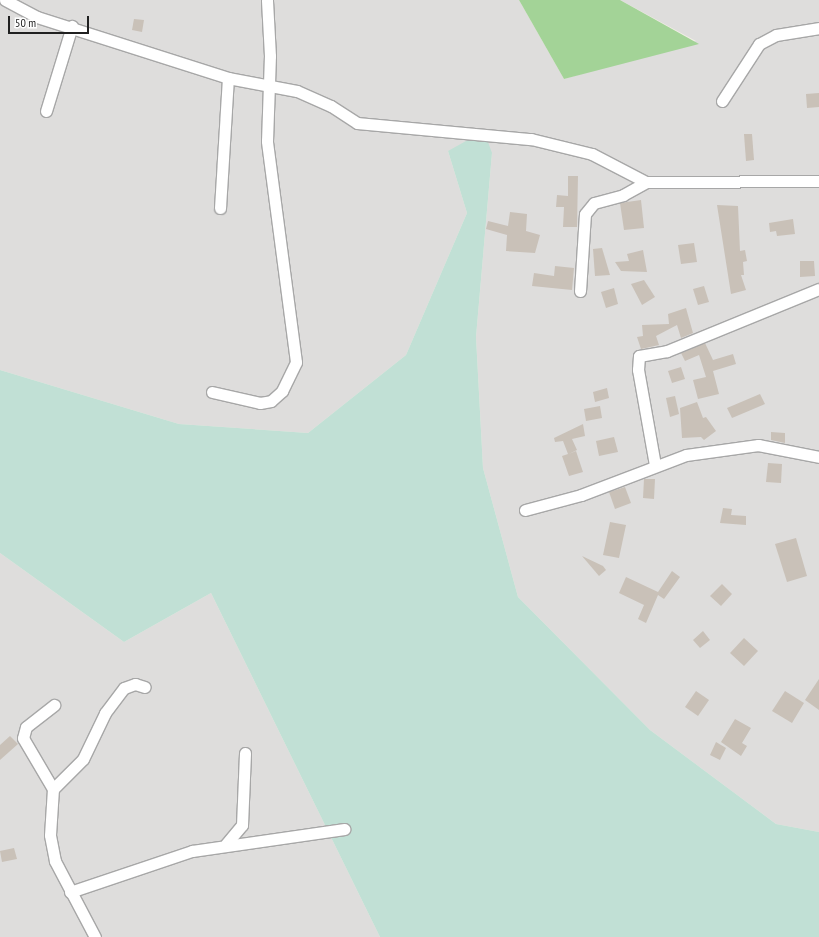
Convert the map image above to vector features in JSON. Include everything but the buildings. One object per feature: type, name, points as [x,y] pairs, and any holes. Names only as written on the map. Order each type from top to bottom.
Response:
[{"type":"street","points":[[5,0],[37,17],[72,26],[228,78],[297,91],[331,106],[357,123],[531,139],[592,154],[646,182]]},
{"type":"street","points":[[212,392],[260,403],[271,401],[282,391],[296,362],[267,141],[267,86],[270,48],[267,0]]},
{"type":"street","points":[[46,111],[72,26]]},
{"type":"street","points":[[722,101],[759,44],[776,35],[819,28]]},
{"type":"street","points":[[220,208],[228,78]]},
{"type":"street","points":[[580,291],[585,214],[594,203],[623,194],[646,182],[819,181]]},
{"type":"street","points":[[655,465],[638,370],[639,356],[668,351],[819,289]]},
{"type":"street","points":[[525,510],[581,495],[655,465],[686,455],[758,445],[819,457]]},
{"type":"street","points":[[53,789],[83,760],[106,713],[124,688],[135,684],[145,687]]},
{"type":"street","points":[[54,704],[26,727],[23,738],[53,789],[53,852],[70,892],[95,937]]},
{"type":"street","points":[[226,844],[242,826],[245,753]]},
{"type":"street","points":[[70,892],[157,861],[226,844],[344,829]]},
{"type":"shaded area","points":[[0,0],[519,0],[564,79],[696,41],[620,0],[819,0],[819,832],[776,824],[650,730],[518,597],[483,468],[476,337],[492,153],[448,151],[467,213],[406,355],[308,433],[179,424],[0,370]]},
{"type":"shaded area","points":[[484,131],[492,153],[476,337],[483,468],[518,597],[650,730],[776,824],[819,832],[819,937],[380,937],[211,593],[124,642],[0,553],[0,370],[179,424],[308,433],[406,355],[467,213],[448,151]]},
{"type":"shaded area","points":[[0,553],[124,642],[211,593],[380,937],[0,937]]},
{"type":"green space","points":[[519,0],[620,0],[699,44],[564,79]]}]
